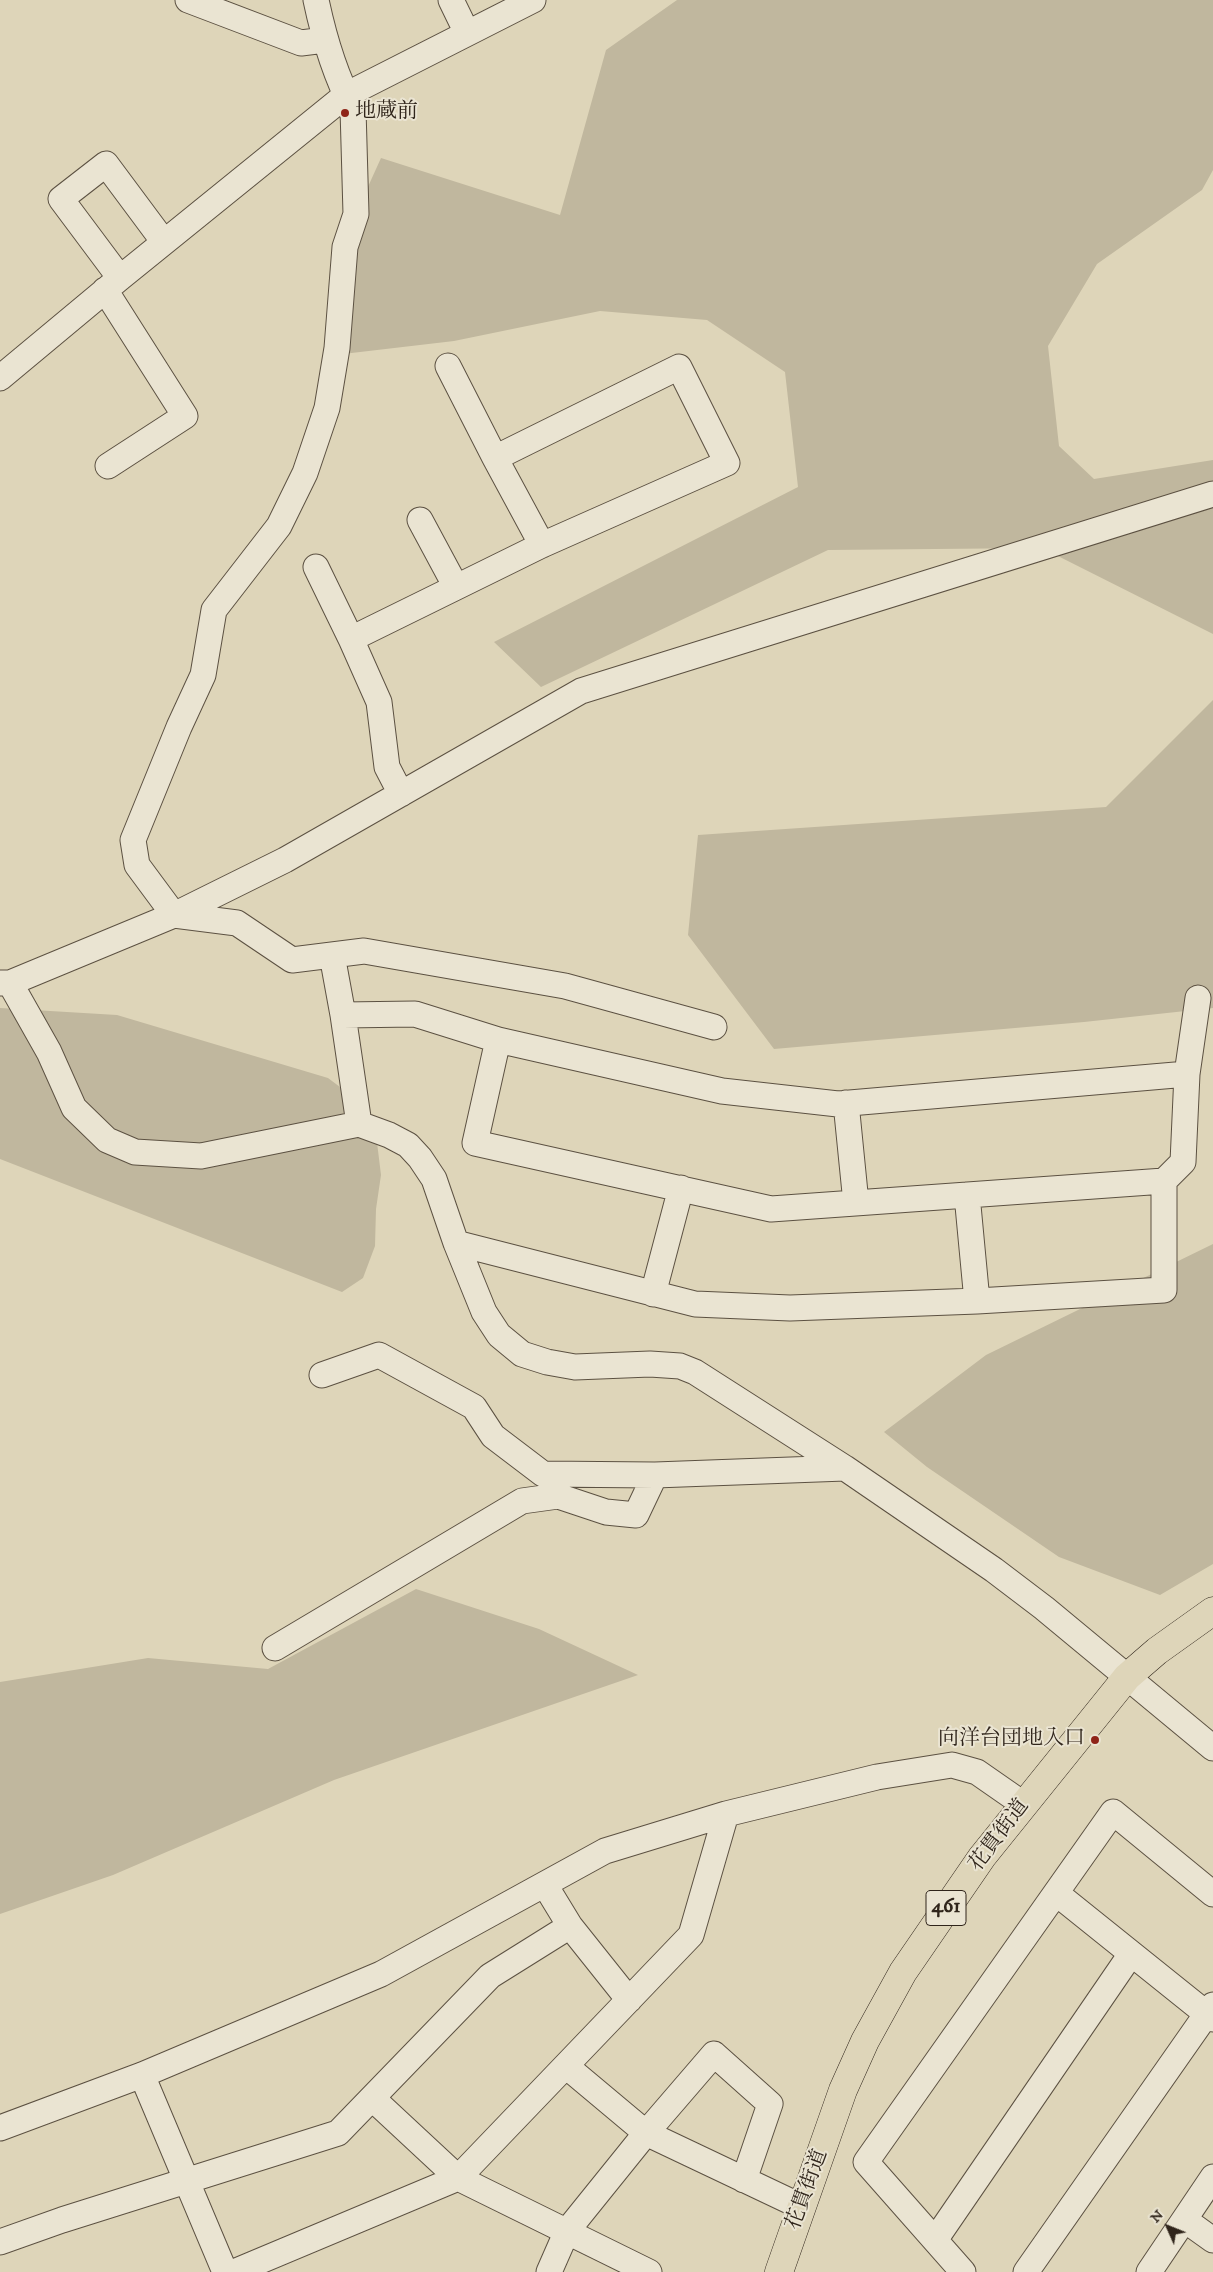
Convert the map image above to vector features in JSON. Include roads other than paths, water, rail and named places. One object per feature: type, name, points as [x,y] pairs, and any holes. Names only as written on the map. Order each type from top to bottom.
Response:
[{"type":"highway","name":"花貫街道","points":[[779,2272],[843,2090],[879,2015],[903,1972],[936,1923],[1023,1804],[1127,1677],[1157,1651],[1213,1612]]},
{"type":"street","points":[[188,0],[301,44],[325,40]]},
{"type":"street","points":[[316,0],[325,40],[353,109],[356,214],[345,247],[337,348],[327,408],[305,473],[279,526],[214,610],[203,675],[179,727],[133,840],[137,865],[174,915],[237,923],[292,960],[364,951],[566,986],[714,1027]]},
{"type":"street","points":[[451,0],[467,33]]},
{"type":"street","points":[[0,378],[112,284],[346,95],[533,0]]},
{"type":"street","points":[[108,466],[185,416],[112,284],[62,199],[106,164],[164,242]]},
{"type":"street","points":[[448,366],[494,458],[542,544]]},
{"type":"street","points":[[351,639],[542,544],[727,462],[679,367],[494,458]]},
{"type":"street","points":[[1213,494],[581,691],[285,860],[174,915],[5,983],[49,1052],[74,1108],[107,1140],[135,1152],[201,1156],[360,1124],[389,1135],[408,1145],[420,1158],[434,1180],[456,1244],[484,1312],[499,1335],[522,1354],[547,1362],[575,1367],[650,1364],[680,1366],[710,1382],[844,1468],[994,1570],[1213,1748]]},
{"type":"street","points":[[420,520],[456,587]]},
{"type":"street","points":[[316,567],[379,702],[387,767],[401,794]]},
{"type":"street","points":[[332,955],[360,1124]]},
{"type":"street","points":[[498,1040],[475,1143],[771,1209],[1164,1182],[1183,1162],[1187,1074],[1198,998]]},
{"type":"street","points":[[343,1015],[415,1014],[498,1040],[722,1091],[846,1103],[1187,1074]]},
{"type":"street","points":[[846,1103],[856,1203]]},
{"type":"street","points":[[456,1244],[695,1304],[790,1308],[977,1301],[1164,1290],[1164,1182]]},
{"type":"street","points":[[653,1294],[681,1188]]},
{"type":"street","points":[[967,1195],[977,1301]]},
{"type":"street","points":[[322,1375],[378,1355],[474,1407],[493,1436],[542,1474],[656,1475],[844,1468]]},
{"type":"street","points":[[275,1648],[522,1501],[558,1496],[606,1512],[636,1515],[656,1475]]},
{"type":"street","points":[[0,2128],[142,2075],[381,1974],[605,1851],[726,1814],[877,1776],[952,1765],[977,1772],[1023,1804]]},
{"type":"street","points":[[963,2272],[866,2162],[1113,1812],[1213,1894]]},
{"type":"street","points":[[234,2272],[458,2178],[691,1935],[726,1814]]},
{"type":"street","points":[[544,1885],[570,1926],[629,2000]]},
{"type":"street","points":[[1026,2272],[1211,2012],[1131,1954],[1056,1893]]},
{"type":"street","points":[[0,2242],[62,2220],[338,2133],[490,1976],[570,1926]]},
{"type":"street","points":[[935,2240],[1131,1954]]},
{"type":"street","points":[[549,2272],[567,2231],[646,2133],[714,2054],[770,2104],[744,2180]]},
{"type":"street","points":[[566,2066],[646,2133],[802,2207]]},
{"type":"street","points":[[142,2075],[224,2272]]},
{"type":"street","points":[[372,2098],[458,2178],[649,2272]]},
{"type":"street","points":[[1149,2272],[1213,2177]]},
{"type":"street","points":[[1185,2220],[1213,2240]]},
{"type":"place","name":"地蔵前","points":[[345,113]]},
{"type":"place","name":"向洋台団地入口","points":[[1095,1740]]}]
